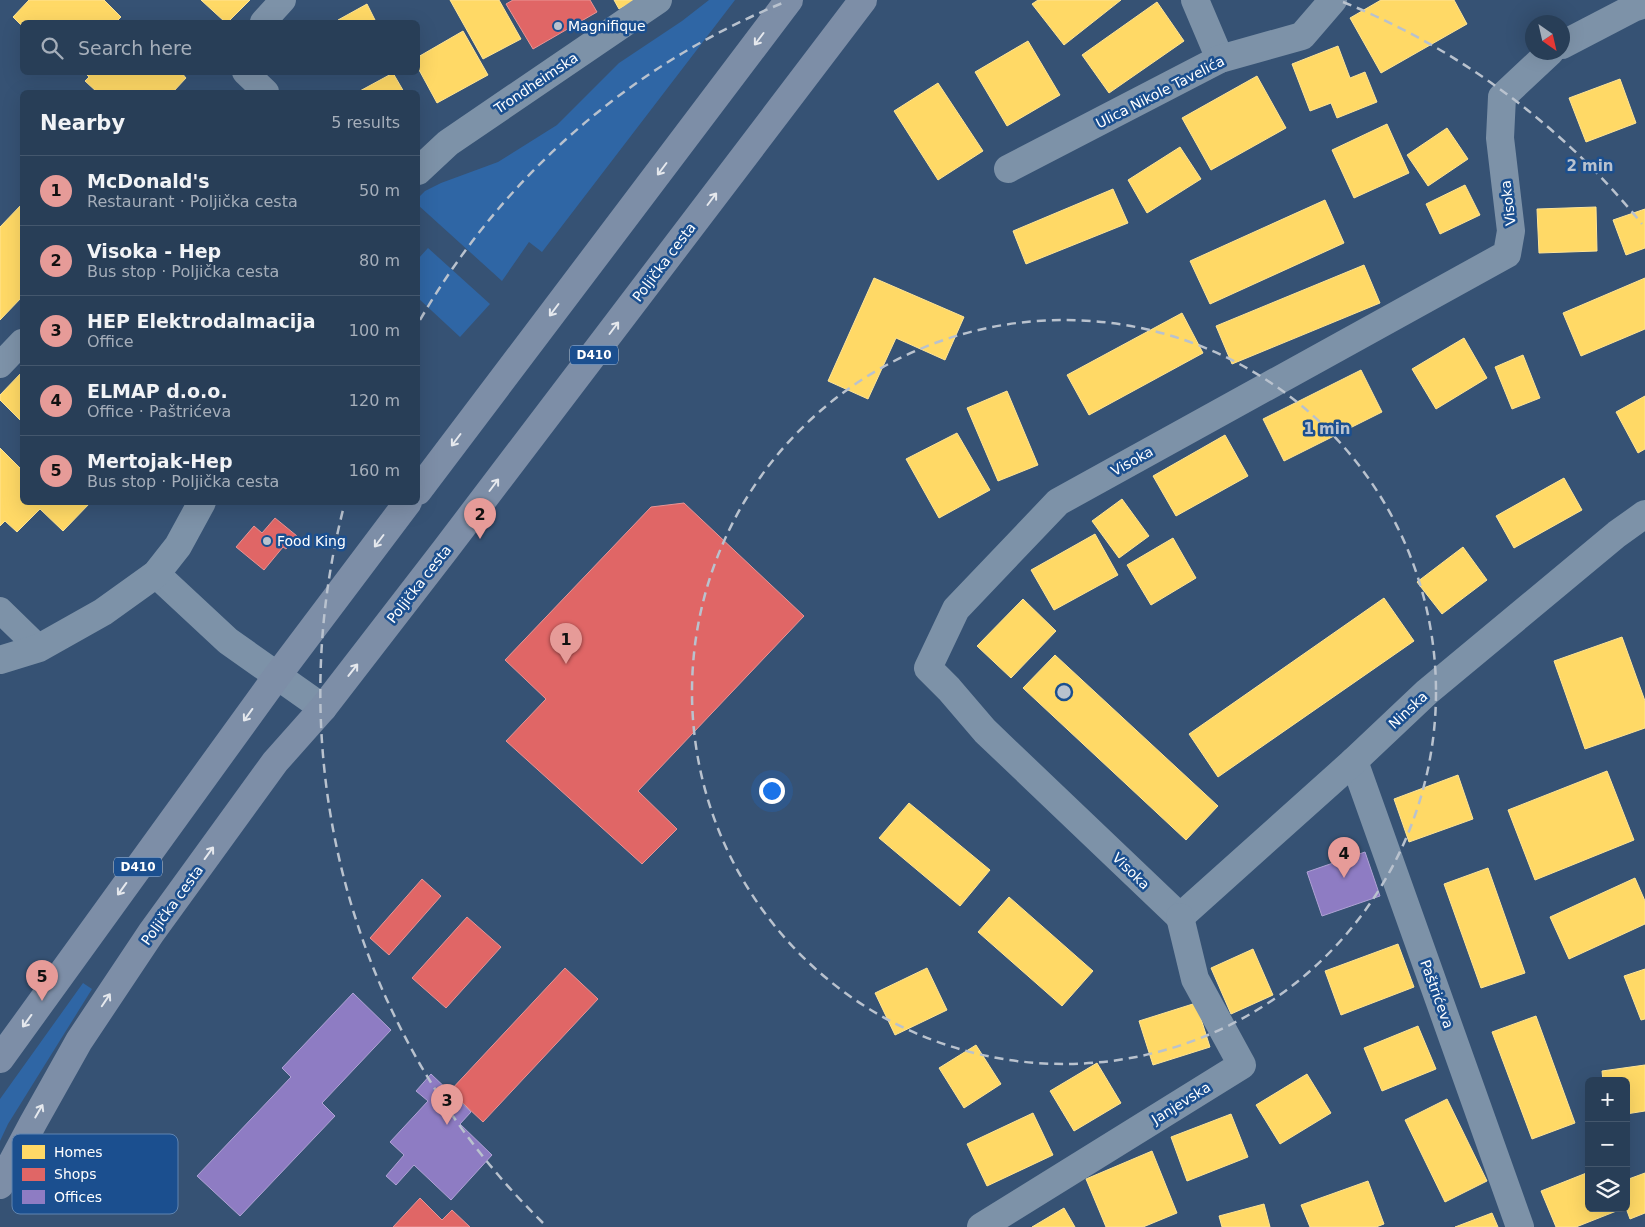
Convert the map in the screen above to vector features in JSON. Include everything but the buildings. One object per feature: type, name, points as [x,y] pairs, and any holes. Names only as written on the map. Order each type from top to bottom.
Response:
[{"type":"main road","points":[[420,488],[789,0]]},
{"type":"main road","name":"Poljička cesta","points":[[27,1134],[79,1041],[151,932],[275,762],[323,708],[445,550],[863,0]]},
{"type":"main road","name":"D410","points":[[0,1059],[277,676],[406,505]]},
{"type":"main road","name":"Poljička cesta","points":[[0,1185],[12,1162]]},
{"type":"street","points":[[265,20],[284,0]]},
{"type":"street","name":"Trondheimska","points":[[420,169],[448,143],[658,0]]},
{"type":"street","points":[[1195,0],[1220,59]]},
{"type":"street","name":"Ulica Nikole Tavelića","points":[[1008,169],[1220,59],[1302,36],[1333,0]]},
{"type":"street","points":[[1570,41],[1633,8],[1645,4]]},
{"type":"street","name":"Visoka","points":[[1180,917],[985,731],[928,668],[956,609],[1058,502],[1507,254],[1512,231],[1500,138],[1502,97],[1541,60]]},
{"type":"street","points":[[248,75],[262,90]]},
{"type":"street","points":[[0,365],[20,344]]},
{"type":"street","points":[[0,660],[39,648],[103,612],[156,574],[178,546],[200,505]]},
{"type":"street","name":"Ninska","points":[[1180,917],[1435,685],[1616,534],[1645,514]]},
{"type":"street","points":[[156,574],[228,641],[323,708]]},
{"type":"street","points":[[0,610],[39,648]]},
{"type":"street","name":"Paštrićeva","points":[[1354,760],[1520,1227]]},
{"type":"street","name":"Janjevska","points":[[982,1227],[1242,1065],[1195,979],[1180,917]]},
{"type":"shaded area","points":[[709,0],[735,0],[542,252],[529,242],[502,281],[420,207],[420,196],[425,191],[441,183],[498,162],[557,125],[619,63],[682,21]]},
{"type":"shaded area","points":[[428,248],[490,304],[460,337],[420,300],[420,257]]},
{"type":"shaded area","points":[[83,983],[92,989],[8,1124],[0,1141],[0,1099]]},
{"type":"place","name":"Magnifique","points":[[558,26]]},
{"type":"place","name":"Visoka - Hep","points":[[480,539]]},
{"type":"place","name":"Food King","points":[[267,541]]},
{"type":"place","name":"McDonald's","points":[[566,664]]},
{"type":"place","name":"ELMAP d.o.o.","points":[[1344,878]]},
{"type":"place","name":"Mertojak-Hep","points":[[42,1001]]},
{"type":"place","name":"HEP Elektrodalmacija","points":[[447,1125]]}]
